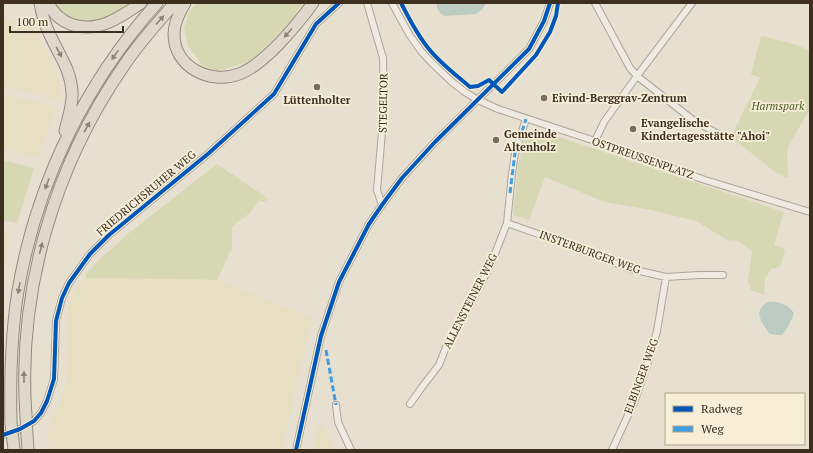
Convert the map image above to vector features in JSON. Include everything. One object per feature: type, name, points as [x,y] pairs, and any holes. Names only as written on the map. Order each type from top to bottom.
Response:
[{"type":"highway","points":[[40,3],[46,26],[69,73],[71,84],[72,103],[62,148]]},
{"type":"highway","points":[[48,3],[51,9],[63,20],[77,26],[88,27],[101,25],[108,22],[141,3]]},
{"type":"highway","points":[[10,442],[12,423],[10,376],[13,334],[18,291],[32,227],[48,181],[62,148],[93,88],[116,53],[140,21],[157,3]]},
{"type":"highway","points":[[28,450],[24,372],[28,318],[36,268],[54,204],[65,173],[80,141],[106,93],[125,63],[174,3]]},
{"type":"highway","points":[[185,3],[176,23],[174,35],[179,54],[192,69],[201,74],[223,78],[240,74],[269,53],[283,39],[313,3]]},
{"type":"street","name":"FRIEDRICHSRUHER WEG","points":[[10,442],[20,429],[34,421],[41,413],[47,401],[54,379],[56,321],[62,298],[68,283],[90,254],[109,235],[209,153],[274,94],[316,24],[339,3]]},
{"type":"street","name":"STEGELTOR","points":[[367,3],[383,58],[384,109],[378,190],[382,205]]},
{"type":"street","name":"OSTPREUSSENPLATZ","points":[[392,3],[409,34],[421,51],[452,82],[478,100],[526,119],[595,141],[705,180],[810,212]]},
{"type":"street","points":[[296,450],[321,336],[339,282],[369,224],[402,178],[435,142],[529,49],[544,21],[550,3]]},
{"type":"street","points":[[595,3],[630,68],[637,76],[693,120],[720,135]]},
{"type":"street","points":[[595,141],[604,122],[692,3]]},
{"type":"street","name":"ALLENSTEINER WEG","points":[[410,404],[439,365],[446,347],[491,264],[507,223],[514,159],[526,119]]},
{"type":"street","name":"INSTERBURGER WEG","points":[[507,223],[552,238],[621,266],[666,277],[723,275]]},
{"type":"street","name":"ELBINGER WEG","points":[[612,450],[635,400],[651,353],[657,331],[666,277]]},
{"type":"street","points":[[336,405],[338,422],[350,450]]},
{"type":"shaded area","points":[[437,3],[486,3],[482,10],[476,14],[445,16],[438,11]]},
{"type":"shaded area","points":[[3,20],[33,27],[55,68],[61,87],[58,100],[3,86]]},
{"type":"shaded area","points":[[3,94],[56,107],[38,158],[3,149]]},
{"type":"shaded area","points":[[3,233],[9,234],[3,274]]},
{"type":"shaded area","points":[[86,278],[217,280],[313,319],[308,331],[282,450],[50,450],[48,435],[49,425],[62,396],[66,381],[68,364],[67,318],[69,303],[77,288]]},
{"type":"shaded area","points":[[767,302],[782,304],[789,307],[794,313],[789,325],[782,335],[773,335],[769,333],[761,320],[759,314],[760,309]]},
{"type":"shaded area","points":[[319,425],[323,427],[335,450],[313,450]]},
{"type":"green space","points":[[52,3],[132,3],[114,15],[88,23],[72,20],[59,11]]},
{"type":"green space","points":[[197,3],[303,3],[292,20],[252,60],[218,71],[203,66],[188,46],[184,28],[189,12]]},
{"type":"green space","name":"Harmspark","points":[[761,36],[797,45],[810,51],[810,109],[790,143],[787,151],[788,178],[775,172],[731,137],[760,78],[751,74]]},
{"type":"green space","points":[[535,129],[784,212],[774,245],[783,248],[785,251],[780,267],[771,269],[765,279],[764,295],[751,290],[748,281],[752,251],[738,241],[727,240],[696,221],[651,210],[604,202],[545,177],[529,220],[513,215],[518,166],[526,135]]},
{"type":"green space","points":[[3,160],[34,168],[17,223],[3,220]]},
{"type":"green space","points":[[217,164],[269,199],[263,202],[259,201],[250,213],[236,223],[232,228],[232,248],[217,280],[86,278],[86,274],[100,259],[130,232]]},
{"type":"marked path","points":[[510,193],[515,153],[526,119]]},
{"type":"marked path","points":[[326,350],[336,405]]},
{"type":"cycle path","points":[[3,435],[20,429],[34,421],[41,413],[47,401],[54,379],[56,321],[62,298],[69,283],[90,254],[109,235],[209,153],[274,94],[316,24],[339,3]]},
{"type":"cycle path","points":[[401,3],[425,44],[448,69],[470,87],[478,86],[489,80],[502,92],[536,55],[550,32],[556,16],[558,3]]},
{"type":"cycle path","points":[[296,450],[321,336],[339,282],[369,224],[402,178],[435,142],[529,49],[544,21],[550,3]]},
{"type":"place","name":"Lüttenholter","points":[[317,87]]},
{"type":"place","name":"Eivind-Berggrav-Zentrum","points":[[544,98]]},
{"type":"place","name":"Evangelische Kindertagesstätte \"Ahoi\"","points":[[633,129]]},
{"type":"place","name":"Gemeinde Altenholz","points":[[496,140]]}]
